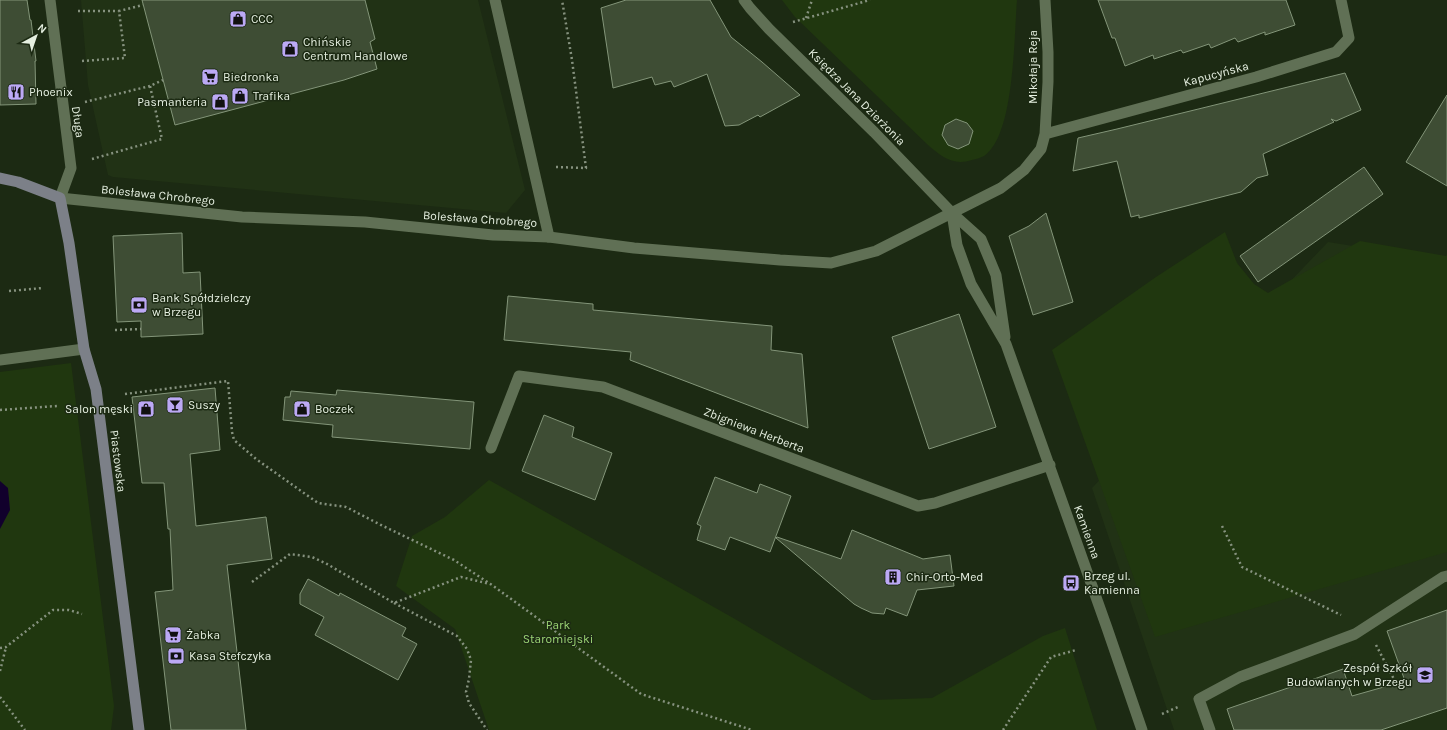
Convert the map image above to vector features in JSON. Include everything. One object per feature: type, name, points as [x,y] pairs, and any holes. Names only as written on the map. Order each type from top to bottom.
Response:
[{"type":"main road","name":"Bolesława Chrobrego","points":[[0,178],[18,182],[60,198]]},
{"type":"main road","name":"Piastowska","points":[[60,198],[69,243],[84,349],[96,389],[139,730]]},
{"type":"street","name":"Długa","points":[[50,0],[71,168],[60,198]]},
{"type":"street","points":[[495,0],[549,237]]},
{"type":"street","name":"Księdza Jana Dzierżonia","points":[[744,0],[769,29],[874,132],[952,213]]},
{"type":"street","name":"Mikołaja Reja","points":[[952,213],[1001,188],[1024,170],[1041,149],[1045,134],[1048,52],[1045,0]]},
{"type":"street","name":"Kapucyńska","points":[[1045,134],[1256,77],[1336,52],[1350,38],[1341,0]]},
{"type":"street","name":"Bolesława Chrobrego","points":[[60,198],[242,217],[365,222],[493,235],[549,237],[634,248],[831,263],[876,251],[952,213]]},
{"type":"street","name":"Kamienna","points":[[952,213],[957,246],[971,284],[1006,344],[1050,465],[1142,730]]},
{"type":"street","name":"Kamienna","points":[[952,213],[981,239],[996,275],[1006,344]]},
{"type":"street","points":[[0,360],[84,349]]},
{"type":"street","name":"Zbigniewa Herberta","points":[[491,448],[519,376],[603,387],[918,506],[934,503],[1050,465]]},
{"type":"street","points":[[1210,730],[1199,699],[1240,677],[1355,634],[1443,577],[1447,576]]},
{"type":"path","points":[[533,166],[586,168],[572,60],[562,0]]},
{"type":"path","points":[[806,18],[812,0]]},
{"type":"path","points":[[769,29],[870,0]]},
{"type":"path","points":[[78,11],[119,11],[143,4]]},
{"type":"path","points":[[82,61],[125,58],[119,11]]},
{"type":"path","points":[[85,102],[150,86],[163,80]]},
{"type":"path","points":[[89,160],[162,139],[150,86]]},
{"type":"path","points":[[9,291],[43,288]]},
{"type":"path","points":[[115,330],[141,329]]},
{"type":"path","points":[[125,394],[228,381],[234,440],[256,460],[318,503],[346,507],[381,526],[454,560],[492,584],[640,694],[752,730]]},
{"type":"path","points":[[0,410],[57,406]]},
{"type":"path","points":[[1222,526],[1242,567],[1367,626],[1396,683]]},
{"type":"path","points":[[252,582],[290,554],[312,557],[457,636],[467,649],[471,660],[470,679],[466,692],[469,702],[487,730]]},
{"type":"path","points":[[394,602],[461,577],[492,584]]},
{"type":"path","points":[[0,648],[6,647],[53,610],[69,610],[82,614]]},
{"type":"path","points":[[0,672],[6,647]]},
{"type":"path","points":[[1002,730],[1051,657],[1076,650]]},
{"type":"path","points":[[0,697],[25,730]]},
{"type":"shaded area","points":[[81,0],[478,0],[525,190],[506,213],[113,177],[108,175],[88,85]]},
{"type":"shaded area","points":[[1328,242],[1447,261],[1447,730],[1174,730],[1092,488]]},
{"type":"shaded area","points":[[0,481],[8,488],[10,510],[0,529]]},
{"type":"green space","points":[[782,0],[1017,0],[1011,84],[1002,128],[994,145],[984,156],[965,162],[953,161],[943,157],[928,145],[795,17]]},
{"type":"green space","points":[[1225,232],[1237,263],[1254,284],[1268,293],[1360,241],[1447,255],[1447,552],[1155,637],[1052,350],[1156,277]]},
{"type":"green space","points":[[71,363],[114,706],[111,730],[0,730],[0,372]]},
{"type":"green space","name":"Park Staromiejski","points":[[489,480],[735,619],[872,700],[932,698],[1043,636],[1065,628],[1097,730],[489,730],[455,629],[396,586],[412,536],[445,517]]},
{"type":"building","points":[[0,0],[27,0],[36,61],[36,104],[0,105]]},
{"type":"building","points":[[142,0],[365,0],[375,39],[370,42],[377,69],[344,80],[175,125]]},
{"type":"building","points":[[626,0],[710,0],[731,37],[800,95],[760,117],[758,115],[739,125],[725,126],[707,74],[674,87],[671,81],[655,85],[652,77],[613,88],[601,8]]},
{"type":"building","points":[[1098,0],[1286,0],[1295,25],[1265,35],[1265,32],[1238,42],[1235,38],[1211,48],[1209,44],[1183,53],[1181,50],[1154,59],[1153,55],[1125,66],[1115,38],[1112,38]]},
{"type":"building","points":[[1345,73],[1361,110],[1336,121],[1331,119],[1334,122],[1263,154],[1268,175],[1257,178],[1241,192],[1139,218],[1139,215],[1131,217],[1117,161],[1073,171],[1078,138]]},
{"type":"building","points":[[1447,95],[1447,186],[1406,162]]},
{"type":"building","points":[[956,119],[967,123],[973,131],[969,144],[958,149],[948,145],[942,135],[945,125]]},
{"type":"building","points":[[1364,167],[1383,194],[1258,282],[1240,256]]},
{"type":"building","points":[[1046,213],[1073,302],[1033,315],[1009,236],[1029,226]]},
{"type":"building","points":[[182,233],[183,273],[200,272],[203,334],[141,337],[141,321],[117,322],[113,236]]},
{"type":"building","points":[[508,296],[593,304],[593,310],[772,326],[771,350],[802,354],[808,428],[630,360],[631,352],[504,340]]},
{"type":"building","points":[[959,314],[996,427],[929,449],[892,337]]},
{"type":"building","points":[[215,388],[220,450],[190,454],[196,526],[266,517],[272,559],[227,565],[246,730],[171,730],[155,592],[173,590],[170,529],[168,529],[164,483],[142,483],[132,397]]},
{"type":"building","points":[[337,390],[474,402],[470,449],[332,437],[333,425],[283,420],[285,397],[290,397],[291,391],[336,395]]},
{"type":"building","points":[[544,415],[574,427],[572,437],[612,453],[595,500],[522,471]]},
{"type":"building","points":[[715,477],[757,493],[760,484],[791,496],[770,552],[730,537],[725,550],[697,540],[701,526],[697,524]]},
{"type":"building","name":"Chir-Orto-Med","points":[[852,530],[923,559],[950,555],[954,586],[917,590],[907,616],[886,608],[884,614],[872,613],[854,604],[776,538],[777,537],[841,559]]},
{"type":"building","points":[[308,579],[339,596],[340,593],[406,628],[402,636],[417,644],[398,680],[315,635],[324,617],[300,604],[300,594]]},
{"type":"building","name":"Zespół Szkół Budowlanych w Brzegu","points":[[1447,610],[1447,708],[1381,730],[1234,730],[1227,709],[1343,669],[1352,696],[1405,681],[1387,631]]},
{"type":"place","name":"CCC","points":[[238,19]]},
{"type":"place","name":"Chińskie Centrum Handlowe","points":[[290,49]]},
{"type":"place","name":"Biedronka","points":[[210,77]]},
{"type":"place","name":"Phoenix","points":[[16,92]]},
{"type":"place","name":"Trafika","points":[[240,96]]},
{"type":"place","name":"Pasmanteria","points":[[220,102]]},
{"type":"place","name":"Bank Spółdzielczy w Brzegu","points":[[139,305]]},
{"type":"place","name":"Suszy","points":[[175,405]]},
{"type":"place","name":"Salon męski","points":[[146,409]]},
{"type":"place","name":"Boczek","points":[[302,409]]},
{"type":"place","name":"Chir-Orto-Med","points":[[893,577]]},
{"type":"place","name":"Brzeg ul. Kamienna","points":[[1071,583]]},
{"type":"place","name":"Żabka","points":[[173,635]]},
{"type":"place","name":"Kasa Stefczyka","points":[[176,656]]},
{"type":"place","name":"Zespół Szkół Budowlanych w Brzegu","points":[[1425,675]]}]
